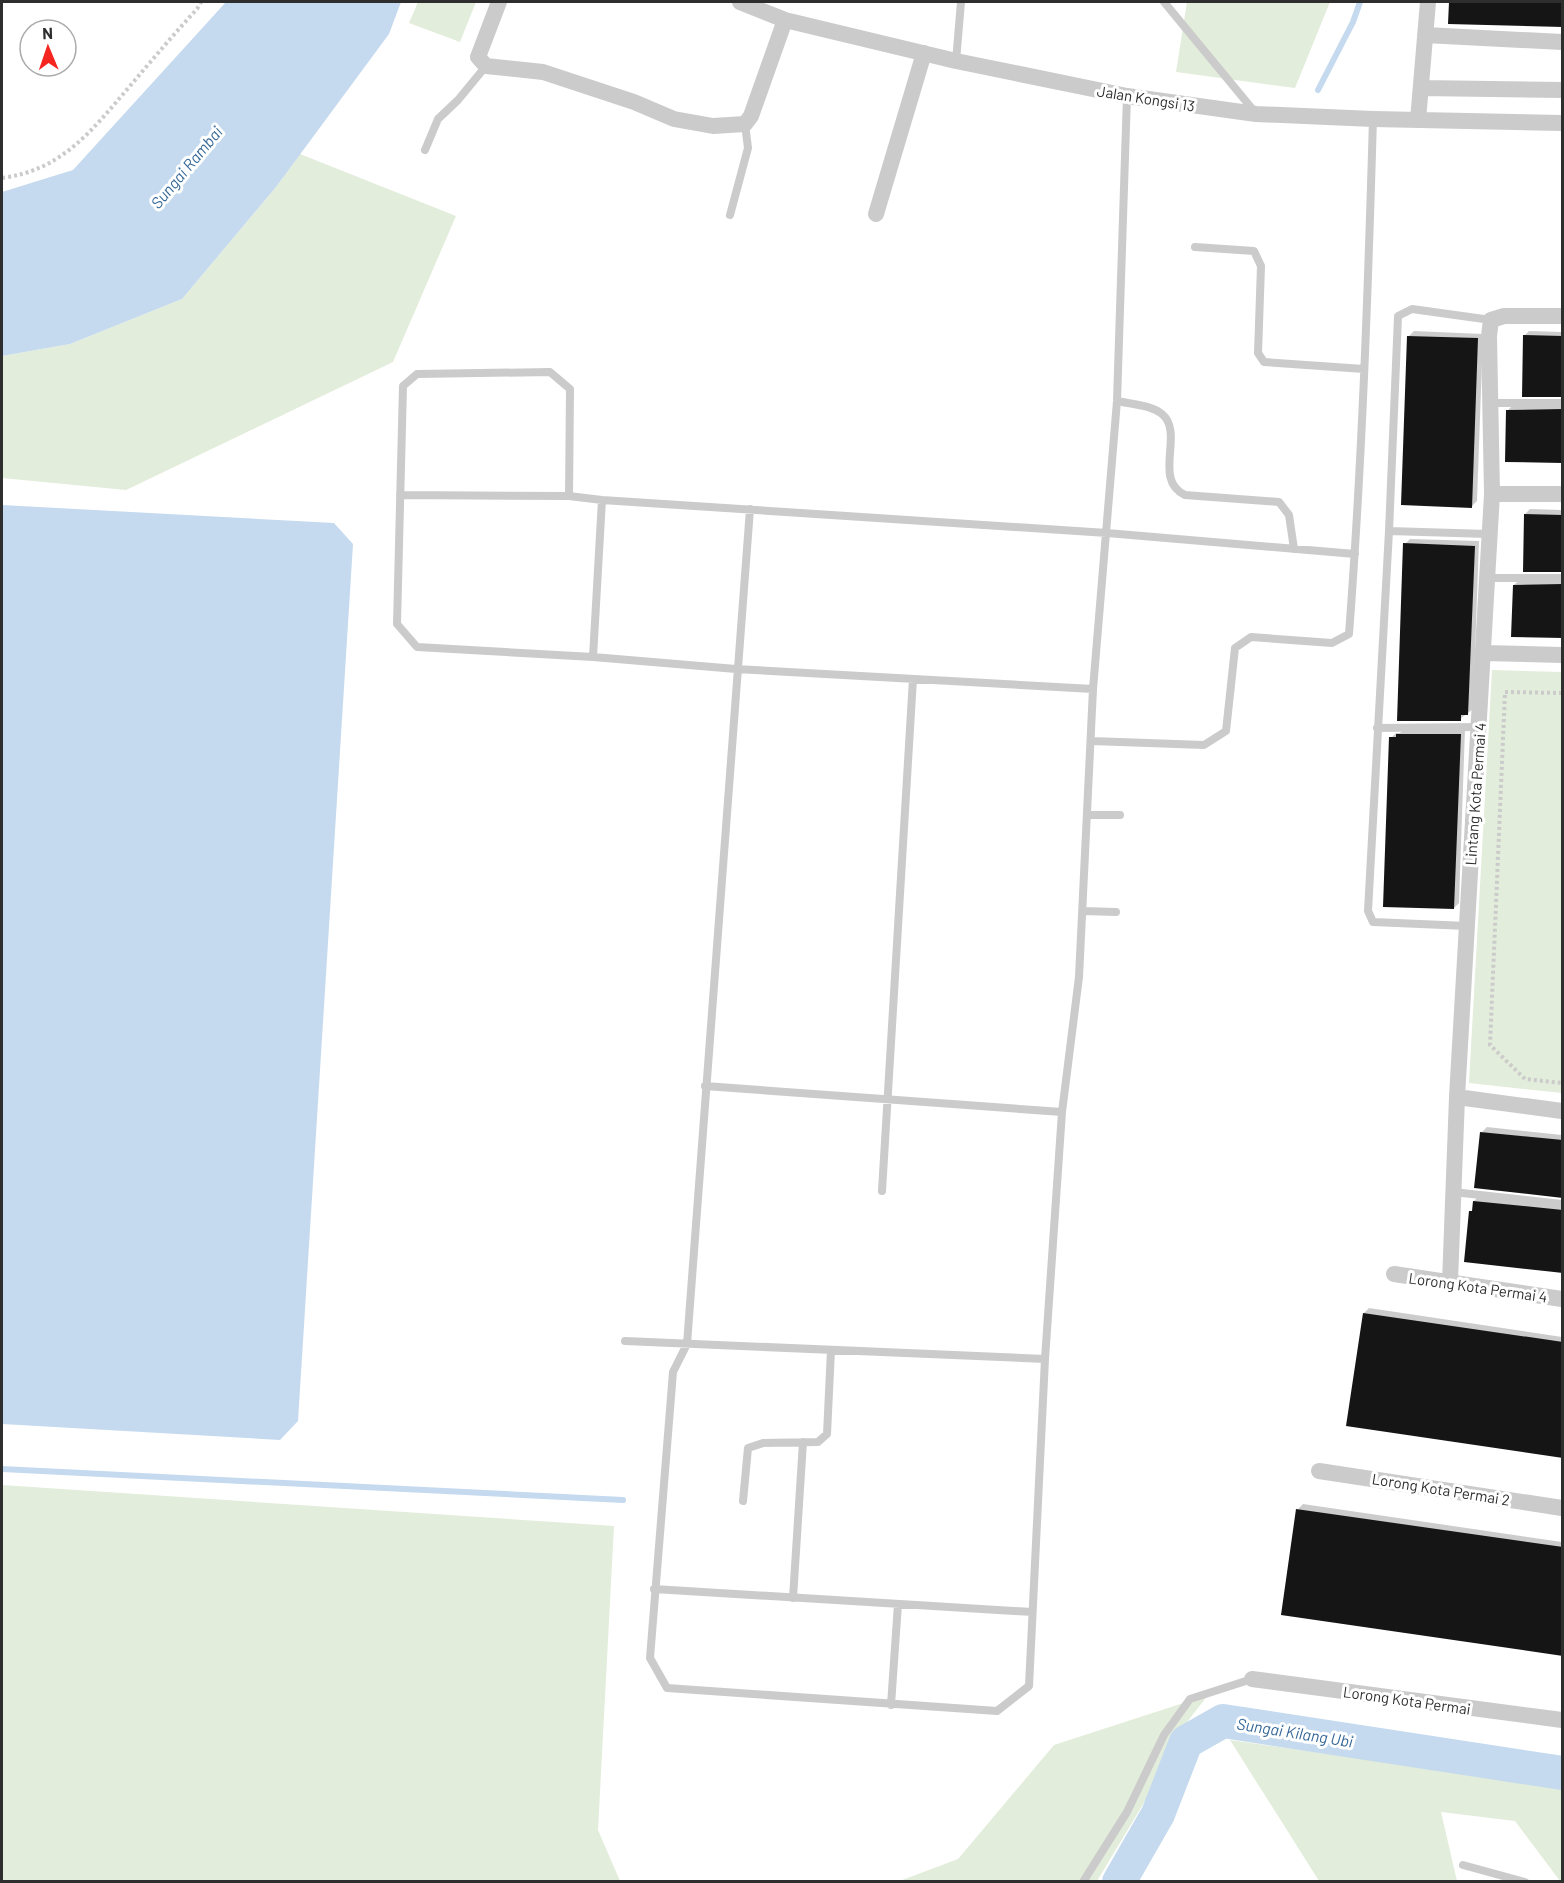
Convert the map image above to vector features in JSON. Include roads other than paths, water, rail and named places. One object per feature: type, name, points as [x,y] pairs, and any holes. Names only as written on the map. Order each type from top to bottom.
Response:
[{"type":"street","points":[[499,2],[478,57],[486,66],[543,72],[634,102],[674,119],[713,126],[745,124],[751,116],[785,20]]},
{"type":"street","name":"Jalan Kongsi 13","points":[[740,2],[785,20],[956,61],[1127,96],[1256,114],[1563,123]]},
{"type":"street","points":[[1418,120],[1428,2]]},
{"type":"street","points":[[1425,35],[1563,42]]},
{"type":"street","points":[[876,214],[924,53]]},
{"type":"street","points":[[1421,88],[1563,90]]},
{"type":"street","points":[[1498,318],[1563,316]]},
{"type":"street","name":"Lintang Kota Permai 4","points":[[1450,1282],[1457,1097],[1492,494],[1489,336],[1498,318]]},
{"type":"street","points":[[1492,494],[1563,494]]},
{"type":"street","points":[[1484,653],[1563,655]]},
{"type":"street","points":[[1457,1097],[1563,1111]]},
{"type":"street","name":"Lorong Kota Permai 4","points":[[1394,1274],[1563,1299]]},
{"type":"street","name":"Lorong Kota Permai 2","points":[[1319,1471],[1563,1508]]},
{"type":"street","name":"Lorong Kota Permai","points":[[1252,1679],[1563,1720]]},
{"type":"lane","points":[[956,61],[961,2]]},
{"type":"lane","points":[[1164,2],[1256,114]]},
{"type":"lane","points":[[425,150],[438,119],[458,100],[486,66]]},
{"type":"lane","points":[[750,510],[736,669],[687,1344],[673,1372],[650,1658],[667,1688],[997,1711],[1029,1686],[1045,1359],[1062,1112],[1079,977],[1093,689],[1117,401],[1127,96]]},
{"type":"lane","points":[[1091,741],[1204,744],[1227,731],[1235,648],[1251,637],[1332,643],[1349,634],[1364,369],[1373,119]]},
{"type":"lane","points":[[730,215],[748,148],[745,124]]},
{"type":"lane","points":[[1195,247],[1254,251],[1261,266],[1258,353],[1264,362],[1364,369]]},
{"type":"lane","points":[[1467,926],[1372,922],[1368,911],[1389,531],[1398,316],[1412,309],[1498,318]]},
{"type":"lane","points":[[569,496],[570,388],[550,372],[417,374],[403,386],[397,624],[417,647],[593,657],[736,669],[1093,689]]},
{"type":"lane","points":[[1117,401],[1154,410],[1164,415],[1170,429],[1171,480],[1175,490],[1185,495],[1279,502],[1289,515],[1294,549]]},
{"type":"lane","points":[[1491,403],[1563,403]]},
{"type":"lane","points":[[400,495],[569,496],[1107,533],[1355,554]]},
{"type":"lane","points":[[593,657],[602,500]]},
{"type":"lane","points":[[1389,531],[1488,534]]},
{"type":"lane","points":[[1486,578],[1563,578]]},
{"type":"lane","points":[[882,1191],[913,679]]},
{"type":"lane","points":[[1377,728],[1479,727]]},
{"type":"lane","points":[[1087,815],[1120,815]]},
{"type":"lane","points":[[1083,911],[1116,912]]},
{"type":"lane","points":[[705,1086],[1062,1112]]},
{"type":"lane","points":[[1453,1192],[1563,1204]]},
{"type":"lane","points":[[625,1341],[1045,1359]]},
{"type":"lane","points":[[743,1501],[748,1448],[763,1443],[818,1442],[827,1434],[831,1350]]},
{"type":"lane","points":[[794,1598],[803,1442]]},
{"type":"lane","points":[[654,1589],[1032,1612]]},
{"type":"lane","points":[[891,1705],[898,1604]]},
{"type":"lane","points":[[1083,1881],[1127,1812],[1164,1736],[1190,1699],[1252,1679]]},
{"type":"lane","points":[[1463,1865],[1525,1881]]},
{"type":"water","name":"Sungai Rambai","points":[[226,2],[401,2],[389,34],[276,187],[182,299],[70,344],[2,356],[2,192],[73,170]]},
{"type":"water","points":[[2,505],[334,523],[353,544],[298,1421],[280,1440],[2,1424]]},
{"type":"waterway","points":[[1318,90],[1353,22],[1360,2]]},
{"type":"waterway","points":[[2,1469],[623,1500]]},
{"type":"waterway","name":"Sungai Kilang Ubi","points":[[1119,1882],[1158,1814],[1186,1742],[1223,1721],[1562,1773]]}]
